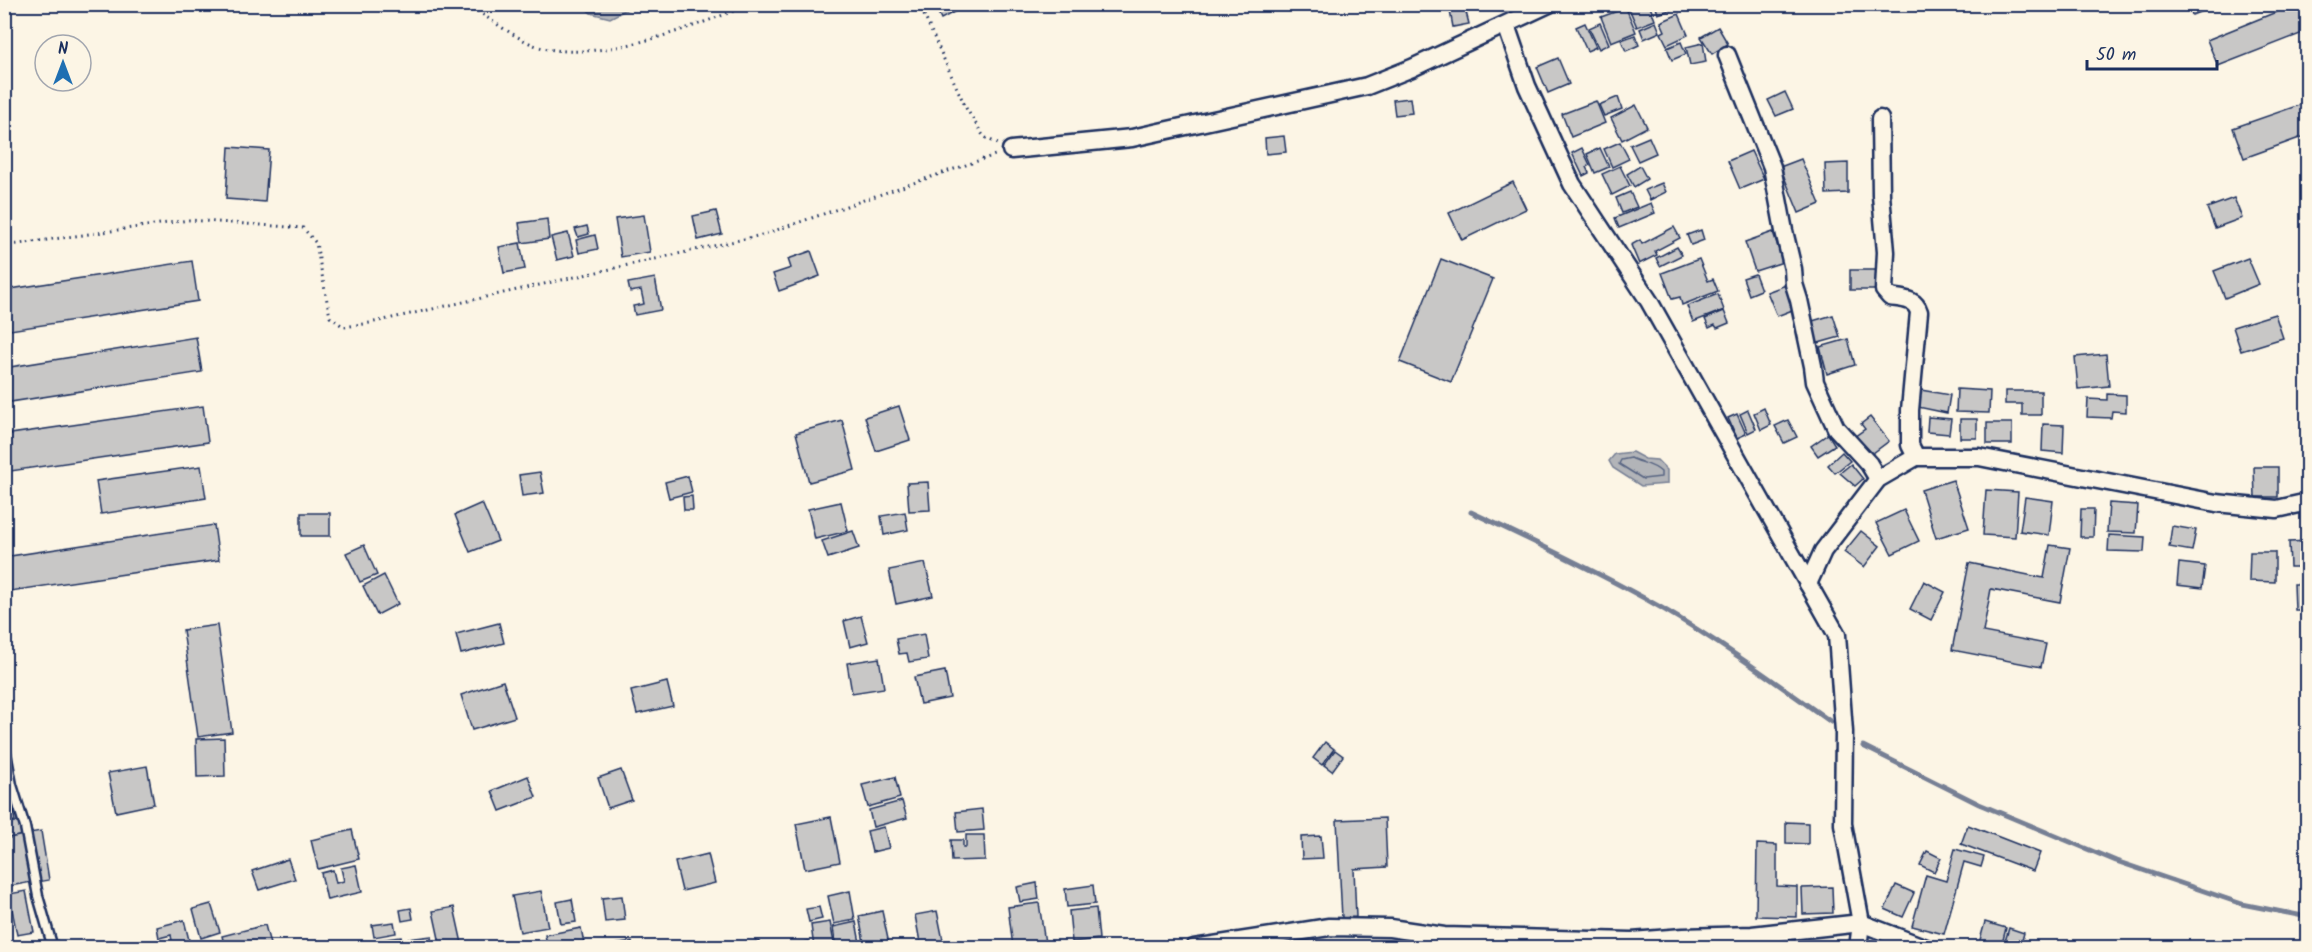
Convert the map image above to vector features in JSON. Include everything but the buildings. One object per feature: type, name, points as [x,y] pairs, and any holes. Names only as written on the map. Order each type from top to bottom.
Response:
[{"type":"street","points":[[1011,150],[1132,138],[1367,86],[1412,68],[1550,4]]},
{"type":"street","points":[[1506,25],[1527,86],[1572,184],[1649,301],[1837,635],[1844,732],[1843,824],[1861,923],[1858,948]]},
{"type":"street","points":[[1727,55],[1772,167],[1815,382],[1836,428],[1869,464],[1878,479]]},
{"type":"street","points":[[1880,119],[1881,195],[1886,252],[1884,290],[1890,297],[1912,301],[1917,305],[1919,312],[1910,410],[1910,445],[1916,457]]},
{"type":"street","points":[[1808,585],[1823,551],[1878,479],[1916,457],[1978,457],[2216,503],[2277,509],[2307,502]]},
{"type":"street","points":[[1194,948],[1329,927],[1390,928],[1444,936],[1632,941],[1683,936],[1752,935],[1861,923],[1926,948]]},
{"type":"lane","points":[[4,742],[12,785],[25,827],[38,896],[53,948]]},
{"type":"path","points":[[468,4],[495,24],[542,48],[594,52],[668,34],[751,4]]},
{"type":"path","points":[[919,4],[966,108],[984,137],[1011,150]]},
{"type":"path","points":[[4,246],[189,220],[303,228],[316,243],[330,317],[344,327],[762,235],[1011,150]]},
{"type":"water","points":[[582,5],[635,5],[610,18],[591,13]]},
{"type":"water","points":[[1632,452],[1645,459],[1657,460],[1667,470],[1667,484],[1641,486],[1613,468],[1609,461],[1615,454]]},
{"type":"waterway","points":[[1471,512],[1590,569],[1660,607],[1725,648],[1831,722]]},
{"type":"waterway","points":[[1863,746],[1979,804],[2116,861],[2242,904],[2308,917]]}]
